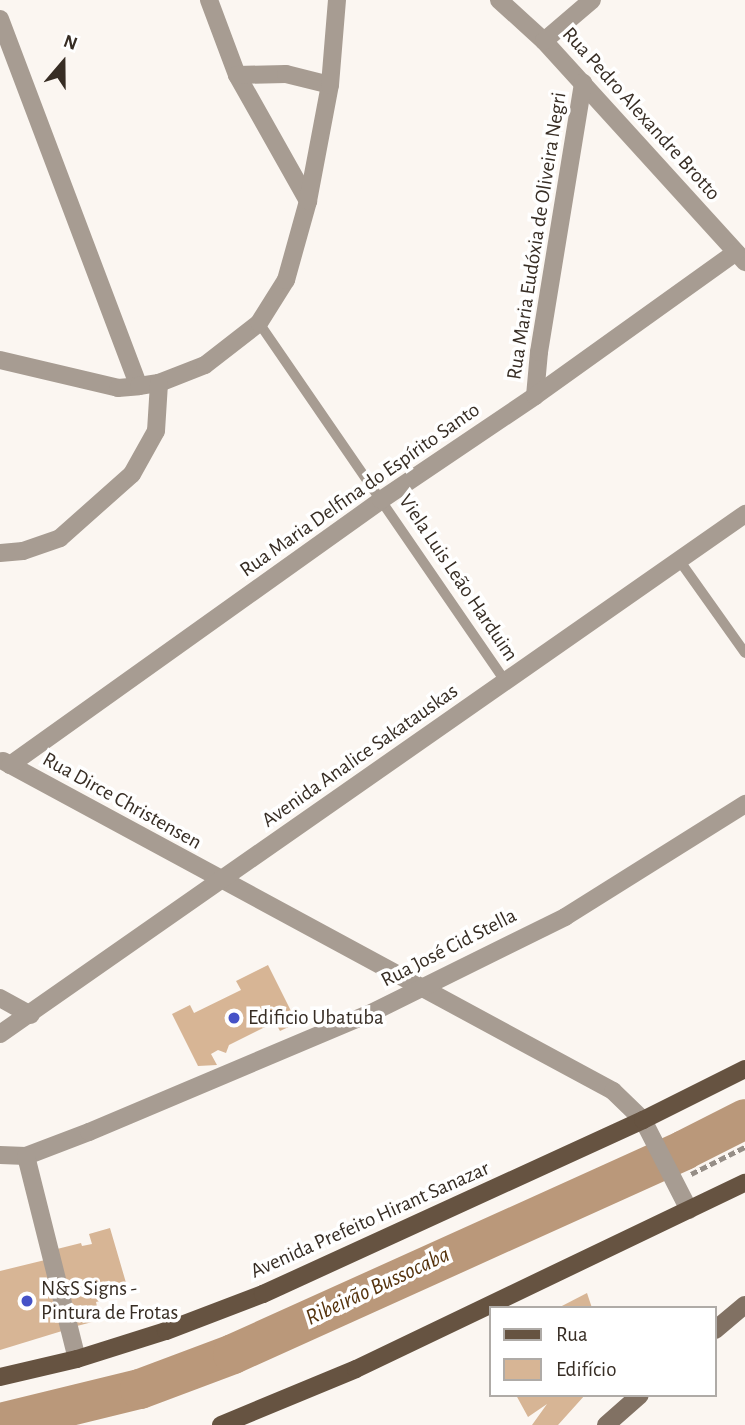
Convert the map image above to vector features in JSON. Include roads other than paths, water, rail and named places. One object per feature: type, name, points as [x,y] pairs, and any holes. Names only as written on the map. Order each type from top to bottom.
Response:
[{"type":"main road","name":"Avenida Prefeito Hirant Sanazar","points":[[0,1377],[77,1359],[166,1331],[263,1294],[646,1127],[745,1069]]},
{"type":"main road","points":[[221,1425],[356,1369],[745,1183]]},
{"type":"main road","points":[[717,1328],[745,1305]]},
{"type":"main road","points":[[606,1425],[638,1397]]},
{"type":"street","points":[[209,0],[237,75],[308,201]]},
{"type":"street","points":[[0,360],[118,388],[139,386],[159,383],[205,365],[259,323],[286,280],[308,201],[330,85],[338,0]]},
{"type":"street","name":"Rua Pedro Alexandre Brotto","points":[[499,0],[544,41],[740,257]]},
{"type":"street","points":[[544,41],[593,0]]},
{"type":"street","points":[[0,19],[139,386]]},
{"type":"street","points":[[237,75],[286,74],[330,85]]},
{"type":"street","name":"Rua Maria Eudóxia de Oliveira Negri","points":[[535,396],[583,83]]},
{"type":"street","name":"Rua Maria Delfina do Espírito Santo","points":[[5,763],[381,500],[740,257]]},
{"type":"street","points":[[0,554],[23,551],[60,538],[132,474],[156,431],[159,383]]},
{"type":"street","name":"Avenida Analice Sakatauskas","points":[[0,1034],[31,1016],[745,514]]},
{"type":"street","name":"Rua Dirce Christensen","points":[[5,763],[222,882],[595,1080],[626,1102],[684,1179],[689,1210]]},
{"type":"street","name":"Rua José Cid Stella","points":[[0,1155],[26,1156],[143,1111],[369,1014],[565,916],[745,804]]},
{"type":"street","points":[[0,998],[31,1016]]},
{"type":"street","points":[[26,1156],[77,1359]]},
{"type":"lane","name":"Viela Luis Leão Harduim","points":[[259,323],[505,681]]},
{"type":"lane","points":[[679,560],[745,653]]},
{"type":"waterway","name":"Ribeirão Bussocaba","points":[[0,1423],[140,1389],[233,1354],[684,1150],[745,1119]]},
{"type":"place","name":"Edificio Ubatuba","points":[[234,1018]]},
{"type":"place","name":"N&S Signs - Pintura de Frotas","points":[[27,1301]]}]
